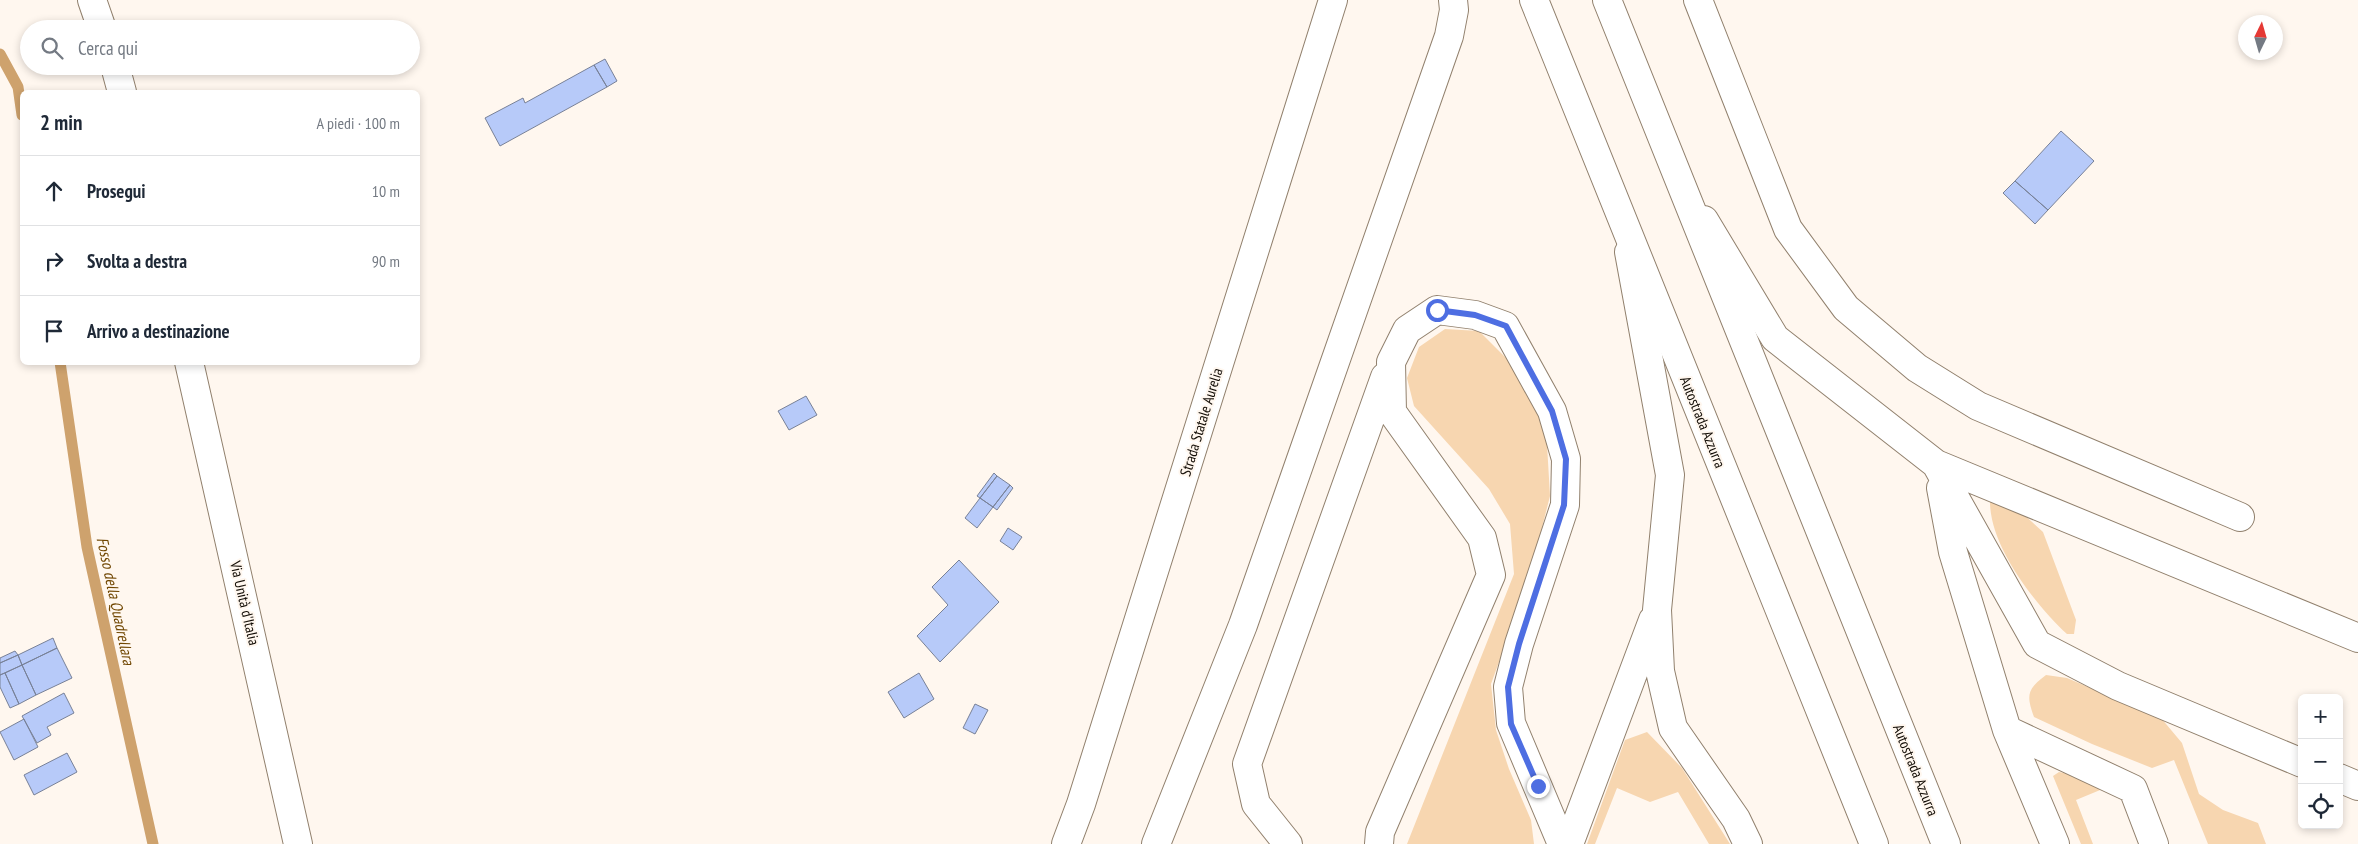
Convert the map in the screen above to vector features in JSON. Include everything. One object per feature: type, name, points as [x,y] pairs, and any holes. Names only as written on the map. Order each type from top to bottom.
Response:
[{"type":"main road","points":[[92,0],[99,20]]},
{"type":"main road","name":"Strada Statale Aurelia","points":[[1066,844],[1084,795],[1333,0]]},
{"type":"main road","points":[[1156,844],[1243,625],[1346,336],[1449,36],[1454,10],[1453,0]]},
{"type":"main road","name":"Autostrada Azzurra","points":[[1534,0],[1874,844]]},
{"type":"main road","name":"Autostrada Azzurra","points":[[1607,0],[1946,844]]},
{"type":"main road","points":[[1698,0],[1788,229],[1846,308],[1917,368],[1978,406],[2240,517]]},
{"type":"main road","points":[[117,75],[121,90]]},
{"type":"main road","points":[[1678,176],[1775,338],[1936,464],[2358,638]]},
{"type":"main road","points":[[1624,226],[1670,475],[1657,610],[1660,671],[1673,728],[1736,819],[1748,844]]},
{"type":"main road","points":[[1288,844],[1256,804],[1247,764],[1391,362],[1407,330],[1437,310],[1475,315],[1506,326],[1552,411],[1566,459],[1564,505],[1519,644],[1508,687],[1511,724],[1562,844]]},
{"type":"main road","points":[[1379,844],[1380,832],[1491,575],[1482,538],[1392,412],[1391,362]]},
{"type":"main road","name":"Via Unità d'Italia","points":[[190,365],[298,844]]},
{"type":"main road","points":[[1936,464],[1953,552],[2007,730],[2055,844]]},
{"type":"main road","points":[[1936,464],[2038,644],[2118,686],[2298,761]]},
{"type":"main road","points":[[1569,844],[1657,610]]},
{"type":"main road","points":[[2007,730],[2134,789],[2154,844]]},
{"type":"main road","points":[[2343,780],[2358,786]]},
{"type":"shaded area","points":[[1445,329],[1479,331],[1512,364],[1546,427],[1550,496],[1529,579],[1491,684],[1496,730],[1509,769],[1531,820],[1534,844],[1407,844],[1514,574],[1510,524],[1489,489],[1414,406],[1407,378],[1419,347]]},
{"type":"shaded area","points":[[1990,500],[2022,513],[2043,532],[2076,620],[2074,634],[2067,634],[2054,622],[2028,591],[2016,573],[2005,555],[1997,536]]},
{"type":"shaded area","points":[[2046,675],[2067,678],[2161,718],[2182,743],[2199,794],[2223,810],[2258,823],[2266,844],[2208,844],[2174,760],[2152,768],[2092,744],[2034,717],[2029,698],[2030,693],[2035,684]]},
{"type":"shaded area","points":[[1647,732],[1682,768],[1730,844],[1709,844],[1678,792],[1650,802],[1617,788],[1595,844],[1587,844],[1625,740]]},
{"type":"shaded area","points":[[2059,772],[2079,776],[2105,788],[2076,800],[2093,844],[2081,844],[2053,776]]},
{"type":"building","points":[[605,59],[617,81],[607,87],[594,65]]},
{"type":"building","points":[[594,65],[607,87],[500,146],[485,118],[523,98],[525,103]]},
{"type":"building","points":[[2061,131],[2094,161],[2048,210],[2015,181]]},
{"type":"building","points":[[2015,181],[2048,210],[2035,224],[2003,193]]},
{"type":"building","points":[[806,396],[817,415],[789,430],[778,411]]},
{"type":"building","points":[[994,473],[997,476],[980,498],[977,496]]},
{"type":"building","points":[[997,476],[1010,485],[993,507],[980,498]]},
{"type":"building","points":[[1010,485],[1013,488],[997,510],[993,507]]},
{"type":"building","points":[[980,498],[993,507],[977,528],[965,518]]},
{"type":"building","points":[[1008,528],[1022,537],[1013,550],[1000,541]]},
{"type":"building","points":[[959,560],[999,602],[940,662],[917,636],[948,605],[932,587]]},
{"type":"building","points":[[53,638],[57,648],[22,665],[18,655]]},
{"type":"building","points":[[57,648],[72,678],[36,695],[22,665]]},
{"type":"building","points":[[15,651],[18,655],[0,663],[0,658]]},
{"type":"building","points":[[18,655],[22,665],[0,675],[0,663]]},
{"type":"building","points":[[22,665],[36,695],[19,704],[5,673]]},
{"type":"building","points":[[5,673],[19,704],[10,708],[0,687],[0,675]]},
{"type":"building","points":[[919,673],[934,699],[904,718],[888,692]]},
{"type":"building","points":[[64,693],[74,713],[47,727],[51,735],[37,743],[22,716]]},
{"type":"building","points":[[975,704],[988,710],[975,734],[963,728]]},
{"type":"building","points":[[24,719],[38,747],[14,760],[0,732]]},
{"type":"building","points":[[67,753],[77,772],[34,795],[24,775]]},
{"type":"waterway","name":"Fosso della Quadrellara","points":[[0,54],[18,87],[20,101]]},
{"type":"waterway","name":"Fosso della Quadrellara","points":[[60,365],[87,547],[153,844]]},
{"type":"route","points":[[1437,310],[1475,315],[1506,326],[1552,411],[1566,459],[1564,505],[1519,644],[1508,687],[1511,724],[1538,786]]}]
